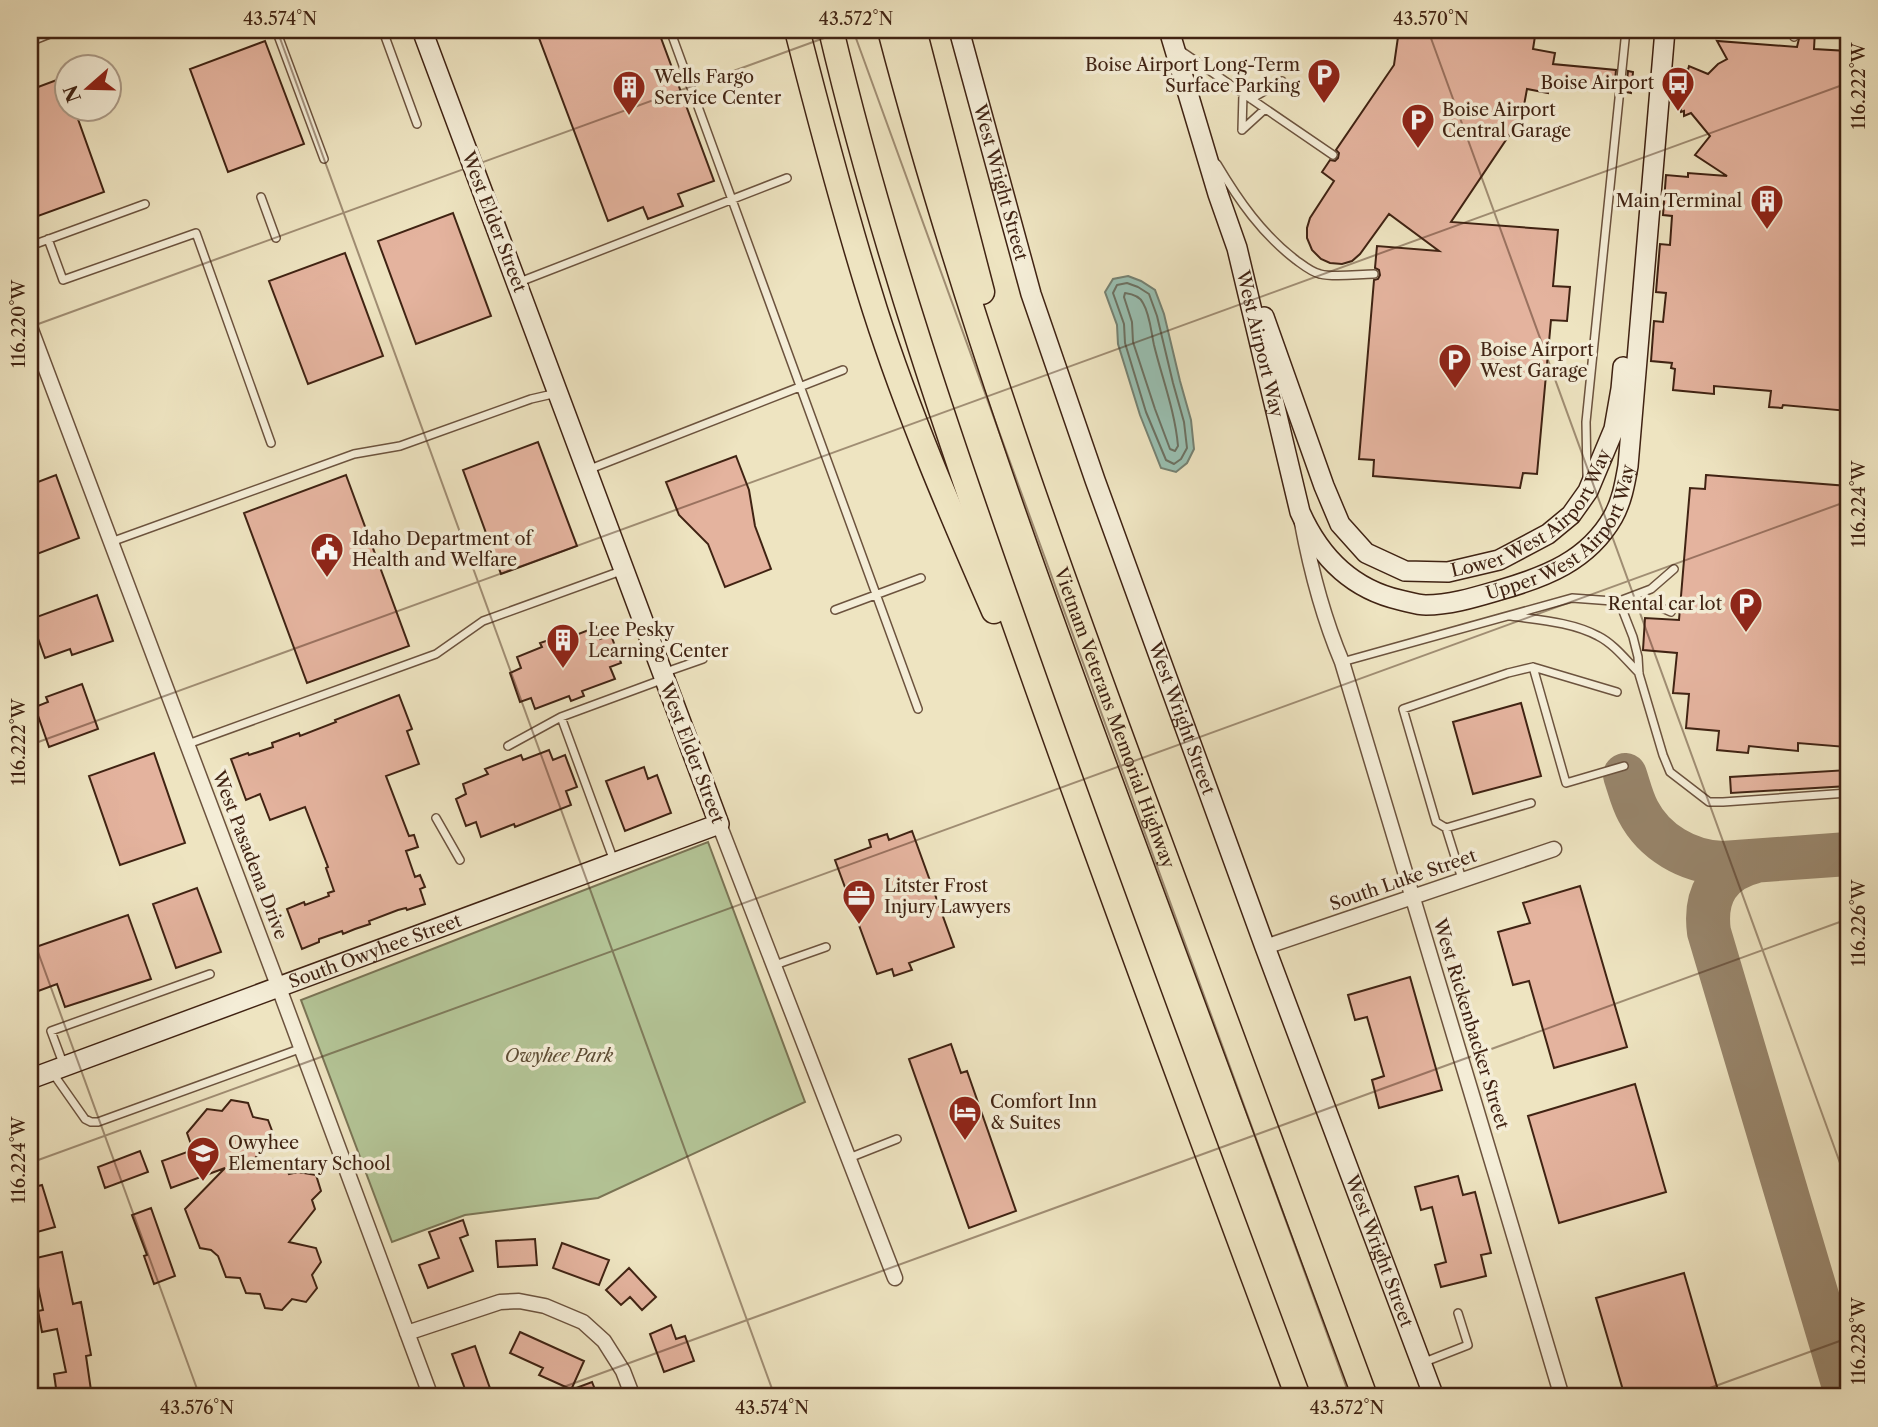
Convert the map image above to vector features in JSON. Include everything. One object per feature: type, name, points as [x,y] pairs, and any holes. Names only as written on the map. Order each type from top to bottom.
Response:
[{"type":"highway","points":[[797,30],[876,312],[901,382],[962,539],[1066,768]]},
{"type":"highway","points":[[831,30],[875,199],[922,356],[962,475],[1066,768],[1298,1397]]},
{"type":"highway","name":"Vietnam Veterans Memorial Highway","points":[[890,30],[922,151],[995,382],[1058,562],[1365,1397]]},
{"type":"highway","points":[[914,30],[964,227],[1058,562]]},
{"type":"street","points":[[30,37],[50,30]]},
{"type":"street","name":"West Elder Street","points":[[422,30],[719,824],[895,1278]]},
{"type":"street","name":"West Wright Street","points":[[958,30],[1031,294],[1104,506],[1265,947],[1434,1397]]},
{"type":"street","name":"Lower West Airport Way","points":[[1237,248],[1340,524],[1366,553],[1405,571],[1448,572],[1499,560],[1548,534],[1571,515],[1588,491],[1614,429],[1621,389],[1654,30]]},
{"type":"street","name":"Upper West Airport Way","points":[[1300,512],[1326,557],[1355,582],[1384,596],[1425,606],[1529,582],[1576,558],[1598,537],[1613,516],[1623,490],[1628,466],[1665,30]]},
{"type":"street","name":"West Airport Way","points":[[1172,38],[1199,133],[1237,248],[1300,512],[1309,563],[1331,637],[1342,662]]},
{"type":"street","name":"West Pasadena Drive","points":[[30,327],[431,1397]]},
{"type":"street","name":"West Rickenbacker Street","points":[[1342,662],[1562,1397]]},
{"type":"street","name":"South Owyhee Street","points":[[30,1079],[719,824]]},
{"type":"street","name":"South Luke Street","points":[[1265,947],[1554,849]]},
{"type":"street","points":[[407,1333],[500,1302],[519,1301],[545,1306],[583,1322],[604,1341],[623,1371],[633,1397]]},
{"type":"lane","points":[[276,30],[324,159]]},
{"type":"lane","points":[[670,30],[918,709]]},
{"type":"lane","points":[[1588,491],[1586,422],[1626,30]]},
{"type":"lane","points":[[383,31],[417,124]]},
{"type":"lane","points":[[1172,38],[1251,99],[1333,155]]},
{"type":"lane","points":[[1251,99],[1282,81]]},
{"type":"lane","points":[[1243,93],[1242,130],[1265,109]]},
{"type":"lane","points":[[1199,133],[1249,214],[1280,248],[1308,269],[1320,274],[1374,274]]},
{"type":"lane","points":[[516,283],[787,178]]},
{"type":"lane","points":[[261,197],[276,238]]},
{"type":"lane","points":[[30,246],[145,204]]},
{"type":"lane","points":[[48,239],[63,280],[196,233],[271,443]]},
{"type":"lane","points":[[586,470],[843,370]]},
{"type":"lane","points":[[111,542],[354,454],[400,446],[531,399],[557,393]]},
{"type":"lane","points":[[1619,601],[1651,589],[1674,569]]},
{"type":"lane","points":[[188,744],[436,654],[483,621],[624,570]]},
{"type":"lane","points":[[835,610],[921,578]]},
{"type":"lane","points":[[1342,662],[1572,598],[1653,604],[1671,612]]},
{"type":"lane","points":[[1619,601],[1638,657],[1639,674],[1662,755],[1670,772],[1709,802],[1848,793]]},
{"type":"lane","points":[[1506,616],[1551,622],[1598,636],[1639,674]]},
{"type":"lane","points":[[508,746],[561,717],[703,659]]},
{"type":"lane","points":[[1533,667],[1566,783],[1624,766]]},
{"type":"lane","points":[[1462,880],[1446,828],[1436,822],[1404,709],[1533,667],[1617,692]]},
{"type":"lane","points":[[561,717],[615,863]]},
{"type":"lane","points":[[1446,828],[1531,803]]},
{"type":"lane","points":[[436,818],[460,860]]},
{"type":"lane","points":[[774,966],[826,947]]},
{"type":"lane","points":[[210,974],[51,1031],[58,1069],[85,1118],[98,1122],[302,1048]]},
{"type":"lane","points":[[848,1158],[897,1139]]},
{"type":"lane","points":[[1421,1364],[1468,1345],[1458,1313]]},
{"type":"green space","name":"Owyhee Park","points":[[708,842],[805,1102],[598,1198],[465,1215],[392,1242],[301,1000]]},
{"type":"water","points":[[1128,276],[1155,290],[1164,314],[1191,420],[1194,449],[1187,463],[1176,472],[1161,468],[1140,415],[1118,344],[1117,325],[1105,292],[1113,279]]},
{"type":"building","name":"Wells Fargo Service Center","points":[[536,30],[588,30],[589,36],[605,30],[658,30],[714,181],[678,194],[683,206],[648,219],[643,207],[608,221]]},
{"type":"building","points":[[1399,30],[1536,30],[1533,49],[1555,53],[1553,64],[1616,70],[1614,91],[1549,85],[1548,93],[1527,89],[1522,116],[1451,222],[1558,230],[1553,286],[1570,287],[1567,321],[1551,320],[1537,474],[1523,473],[1520,488],[1373,476],[1374,460],[1359,459],[1374,280],[1380,275],[1375,268],[1377,246],[1439,251],[1389,214],[1352,261],[1330,263],[1312,250],[1307,238],[1307,228],[1310,218],[1334,181],[1322,172],[1330,160],[1335,161],[1338,158],[1339,153],[1336,150],[1394,65]]},
{"type":"building","name":"Main Terminal","points":[[1801,30],[1815,30],[1814,49],[1848,51],[1848,411],[1783,405],[1782,408],[1769,407],[1771,391],[1714,386],[1714,394],[1673,390],[1675,369],[1671,368],[1672,363],[1651,361],[1654,321],[1663,322],[1666,293],[1656,292],[1660,244],[1670,245],[1672,216],[1663,215],[1666,175],[1688,177],[1688,173],[1727,176],[1695,155],[1710,136],[1691,113],[1684,116],[1684,111],[1681,112],[1678,90],[1685,69],[1688,70],[1689,66],[1708,74],[1727,59],[1717,41],[1797,47]]},
{"type":"building","points":[[265,41],[304,144],[228,172],[190,69]]},
{"type":"building","points":[[1628,71],[1633,72],[1631,93],[1626,92]]},
{"type":"building","points":[[52,82],[52,122],[79,122],[104,192],[38,216],[30,193],[30,90]]},
{"type":"building","points":[[453,213],[491,316],[416,344],[378,241]]},
{"type":"building","points":[[345,253],[383,356],[308,384],[269,281]]},
{"type":"building","points":[[538,442],[577,546],[501,574],[463,470]]},
{"type":"building","points":[[736,456],[749,490],[755,526],[771,569],[725,587],[708,544],[679,515],[666,482]]},
{"type":"building","points":[[56,475],[79,538],[37,554],[30,533],[30,485]]},
{"type":"building","name":"Idaho Department of Health and Welfare","points":[[346,475],[409,646],[307,683],[244,513]]},
{"type":"building","name":"Rental car lot","points":[[1706,475],[1848,486],[1846,747],[1798,743],[1798,751],[1749,746],[1748,753],[1717,750],[1719,731],[1686,728],[1689,694],[1673,693],[1677,653],[1643,650],[1645,618],[1679,620],[1690,488],[1705,489]]},
{"type":"building","points":[[97,595],[113,641],[72,655],[70,649],[45,658],[31,619]]},
{"type":"building","name":"Lee Pesky Learning Center","points":[[596,627],[600,639],[611,635],[621,663],[610,667],[615,679],[582,691],[584,696],[571,701],[569,696],[535,709],[531,698],[520,702],[510,673],[521,668],[517,657],[542,647],[540,643],[569,633],[571,637]]},
{"type":"building","points":[[82,684],[98,729],[49,747],[35,707],[48,702],[46,697]]},
{"type":"building","points":[[399,695],[412,729],[407,731],[419,764],[386,776],[409,836],[414,835],[418,847],[406,851],[415,877],[420,875],[425,887],[420,889],[425,904],[398,910],[343,934],[342,931],[319,939],[319,942],[302,949],[287,909],[329,896],[328,893],[334,891],[326,868],[328,867],[305,807],[270,820],[260,794],[246,800],[231,759],[273,747],[272,743],[299,733],[300,736]]},
{"type":"building","points":[[1521,703],[1541,776],[1473,794],[1453,722]]},
{"type":"building","points":[[549,750],[553,760],[565,755],[577,787],[566,791],[571,805],[481,837],[476,822],[466,826],[456,799],[466,794],[463,784],[488,774],[485,769],[521,755],[523,760]]},
{"type":"building","points":[[154,753],[185,843],[120,865],[89,776]]},
{"type":"building","points":[[644,767],[648,779],[657,775],[671,813],[625,831],[606,781]]},
{"type":"building","points":[[1848,770],[1848,786],[1731,793],[1730,777]]},
{"type":"building","points":[[912,831],[954,947],[909,963],[912,970],[894,976],[892,969],[877,974],[835,860],[871,847],[869,840],[887,834],[889,840]]},
{"type":"building","points":[[1580,886],[1627,1047],[1554,1068],[1529,981],[1513,985],[1498,932],[1530,923],[1523,903]]},
{"type":"building","points":[[197,888],[221,952],[176,968],[153,904]]},
{"type":"building","points":[[128,915],[151,979],[65,1007],[57,984],[30,994],[30,949]]},
{"type":"building","points":[[1410,977],[1442,1090],[1379,1108],[1372,1080],[1384,1076],[1367,1017],[1355,1020],[1348,995]]},
{"type":"building","name":"Comfort Inn & Suites","points":[[951,1044],[961,1073],[967,1071],[1016,1211],[969,1228],[909,1059]]},
{"type":"building","points":[[1635,1084],[1666,1192],[1559,1223],[1528,1116]]},
{"type":"building","points":[[231,1100],[248,1103],[253,1117],[268,1120],[274,1136],[256,1157],[283,1161],[289,1174],[298,1172],[316,1175],[321,1191],[312,1200],[315,1209],[289,1242],[316,1248],[321,1262],[312,1275],[317,1288],[306,1302],[292,1299],[282,1310],[265,1308],[260,1294],[246,1293],[240,1278],[226,1277],[218,1256],[211,1250],[200,1248],[185,1209],[225,1168],[171,1188],[162,1161],[193,1150],[187,1133],[207,1109],[222,1111]]},
{"type":"building","points":[[140,1151],[148,1172],[105,1188],[98,1167]]},
{"type":"building","points":[[1458,1176],[1463,1195],[1475,1192],[1491,1253],[1481,1255],[1486,1276],[1441,1287],[1435,1265],[1446,1262],[1432,1207],[1421,1210],[1415,1187]]},
{"type":"building","points":[[42,1185],[55,1227],[30,1234],[30,1188]]},
{"type":"building","points":[[151,1208],[175,1276],[154,1284],[144,1256],[147,1255],[132,1215]]},
{"type":"building","points":[[463,1220],[468,1235],[460,1238],[473,1271],[428,1288],[419,1265],[439,1258],[429,1232]]},
{"type":"building","points":[[535,1239],[537,1265],[498,1267],[496,1241]]},
{"type":"building","points":[[562,1243],[609,1260],[599,1285],[553,1268]]},
{"type":"building","points":[[62,1252],[73,1304],[81,1302],[91,1355],[86,1356],[92,1397],[57,1395],[54,1374],[66,1372],[57,1329],[42,1332],[38,1311],[43,1310],[32,1259]]},
{"type":"building","points":[[629,1268],[656,1297],[642,1310],[630,1297],[621,1305],[606,1290]]},
{"type":"building","points":[[1684,1273],[1720,1397],[1625,1397],[1596,1298]]},
{"type":"building","points":[[671,1325],[676,1339],[685,1336],[694,1361],[664,1372],[650,1334]]},
{"type":"building","points":[[520,1332],[584,1361],[571,1389],[539,1375],[543,1368],[510,1353]]},
{"type":"building","points":[[475,1346],[492,1394],[484,1397],[468,1397],[452,1354]]},
{"type":"building","points":[[592,1382],[598,1397],[588,1397],[572,1390]]},
{"type":"taxiway","points":[[1625,775],[1636,807],[1653,832],[1673,848],[1697,859],[1723,863],[1848,854]]},
{"type":"taxiway","points":[[1756,861],[1732,871],[1717,886],[1709,907],[1709,932],[1847,1397]]},
{"type":"place","name":"Boise Airport Long-Term Surface Parking","points":[[1324,105]]},
{"type":"place","name":"Boise Airport","points":[[1678,113]]},
{"type":"place","name":"Wells Fargo Service Center","points":[[629,117]]},
{"type":"place","name":"Boise Airport Central Garage","points":[[1418,150]]},
{"type":"place","name":"Main Terminal","points":[[1767,231]]},
{"type":"place","name":"Boise Airport West Garage","points":[[1455,390]]},
{"type":"place","name":"Idaho Department of Health and Welfare","points":[[327,579]]},
{"type":"place","name":"Rental car lot","points":[[1746,634]]},
{"type":"place","name":"Lee Pesky Learning Center","points":[[563,670]]},
{"type":"place","name":"Litster Frost Injury Lawyers","points":[[859,926]]},
{"type":"place","name":"Comfort Inn & Suites","points":[[965,1142]]},
{"type":"place","name":"Owyhee Elementary School","points":[[203,1183]]}]
